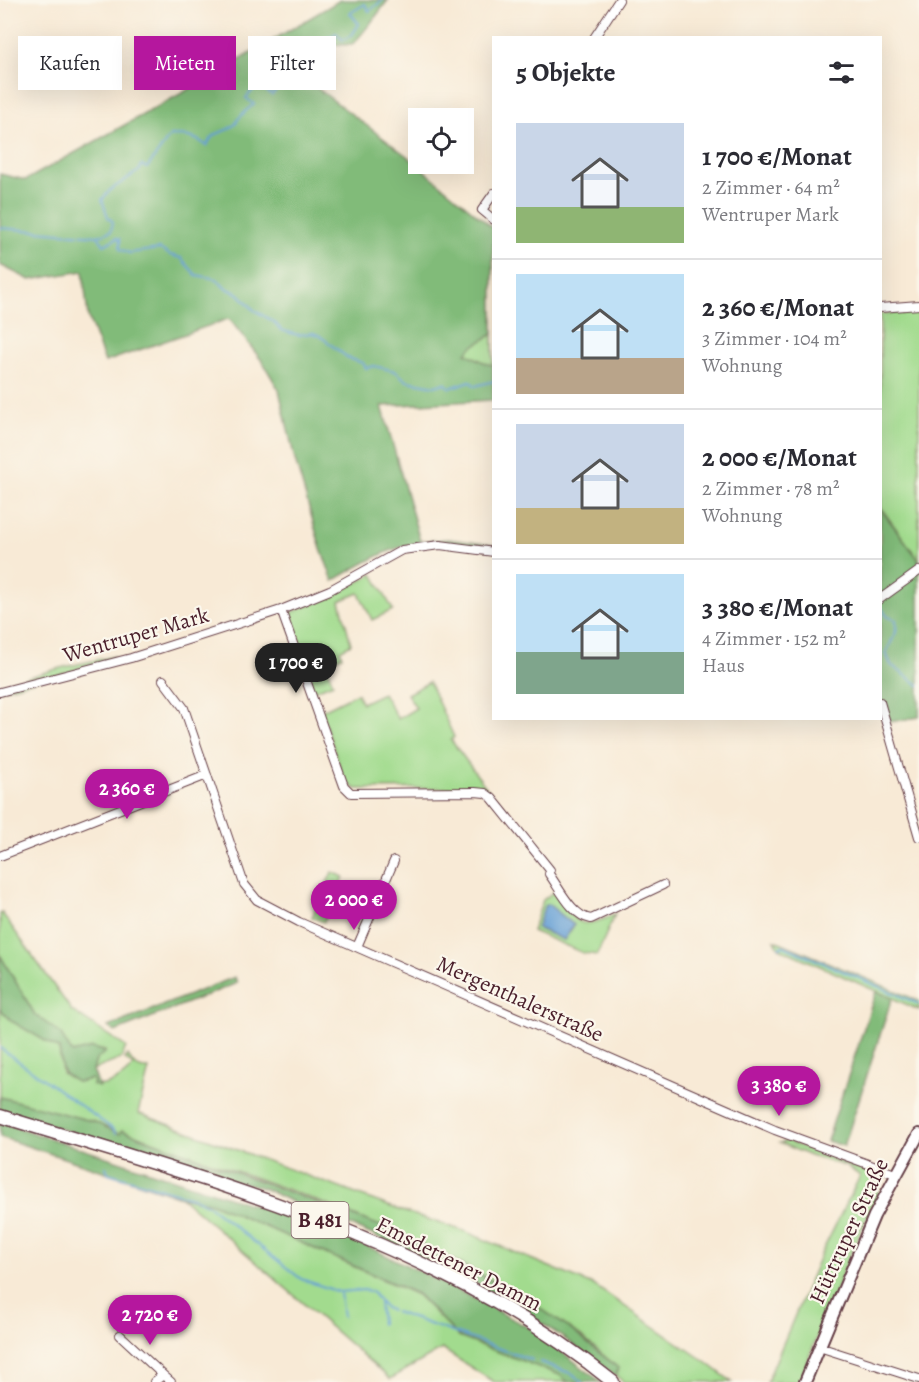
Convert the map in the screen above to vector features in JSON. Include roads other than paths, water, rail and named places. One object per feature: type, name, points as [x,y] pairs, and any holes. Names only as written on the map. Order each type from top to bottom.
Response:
[{"type":"main road","name":"Emsdettener Damm","points":[[0,1116],[246,1194],[353,1233],[466,1286],[538,1328],[613,1382]]},
{"type":"main road","name":"Hüttruper Straße","points":[[805,1382],[854,1261],[895,1174],[919,1134]]},
{"type":"street","points":[[595,36],[619,0]]},
{"type":"street","points":[[492,196],[482,210],[492,218]]},
{"type":"street","points":[[882,308],[919,305]]},
{"type":"street","name":"Wentruper Mark","points":[[0,692],[131,658],[281,610],[330,590],[402,550],[440,545],[492,552]]},
{"type":"street","points":[[882,598],[919,571]]},
{"type":"street","points":[[281,610],[344,786],[351,793],[485,793],[492,798],[550,872],[578,913],[585,918],[591,919],[663,885]]},
{"type":"street","name":"Mergenthalerstraße","points":[[163,680],[184,708],[244,884],[257,900],[299,922],[775,1130],[895,1174]]},
{"type":"street","points":[[882,709],[919,837]]},
{"type":"street","points":[[0,856],[207,775]]},
{"type":"street","points":[[357,946],[394,861]]},
{"type":"street","points":[[120,1335],[171,1382]]},
{"type":"street","points":[[819,1347],[919,1379]]},
{"type":"street","points":[[154,1382],[163,1375]]},
{"type":"water","points":[[548,904],[574,925],[564,940],[537,928],[544,907]]},
{"type":"waterway","points":[[98,236],[111,231],[113,222],[108,217],[102,200],[109,191],[140,170],[141,165],[147,168],[170,136],[190,137],[207,146],[212,137],[237,123],[242,114],[254,104],[246,98],[254,89],[262,88],[272,95],[286,78],[293,76],[281,66],[285,61],[294,60],[303,50],[303,45],[328,38],[336,33],[343,40],[352,35],[359,24],[350,13],[365,4],[369,11],[383,0]]},
{"type":"waterway","points":[[0,228],[98,236],[104,245],[117,238],[120,239],[120,249],[129,253],[160,249],[181,258],[196,275],[217,279],[224,287],[239,294],[254,310],[274,322],[281,330],[298,335],[313,333],[320,336],[348,358],[363,363],[366,368],[374,366],[395,371],[407,381],[435,386],[445,383],[450,388],[470,381],[475,386],[492,382]]},
{"type":"waterway","points":[[882,609],[887,616],[896,620],[896,632],[886,653],[891,665],[919,685]]},
{"type":"waterway","points":[[779,947],[784,946],[919,1004]]},
{"type":"waterway","points":[[0,1048],[116,1133]]},
{"type":"waterway","points":[[106,1167],[108,1173],[199,1200],[301,1279],[339,1292],[364,1290],[372,1292],[385,1308],[391,1310]]},
{"type":"waterway","points":[[340,1293],[343,1317]]},
{"type":"waterway","points":[[379,1301],[381,1324]]},
{"type":"waterway","points":[[395,1312],[532,1360]]},
{"type":"waterway","points":[[540,1362],[570,1373],[582,1382]]}]
